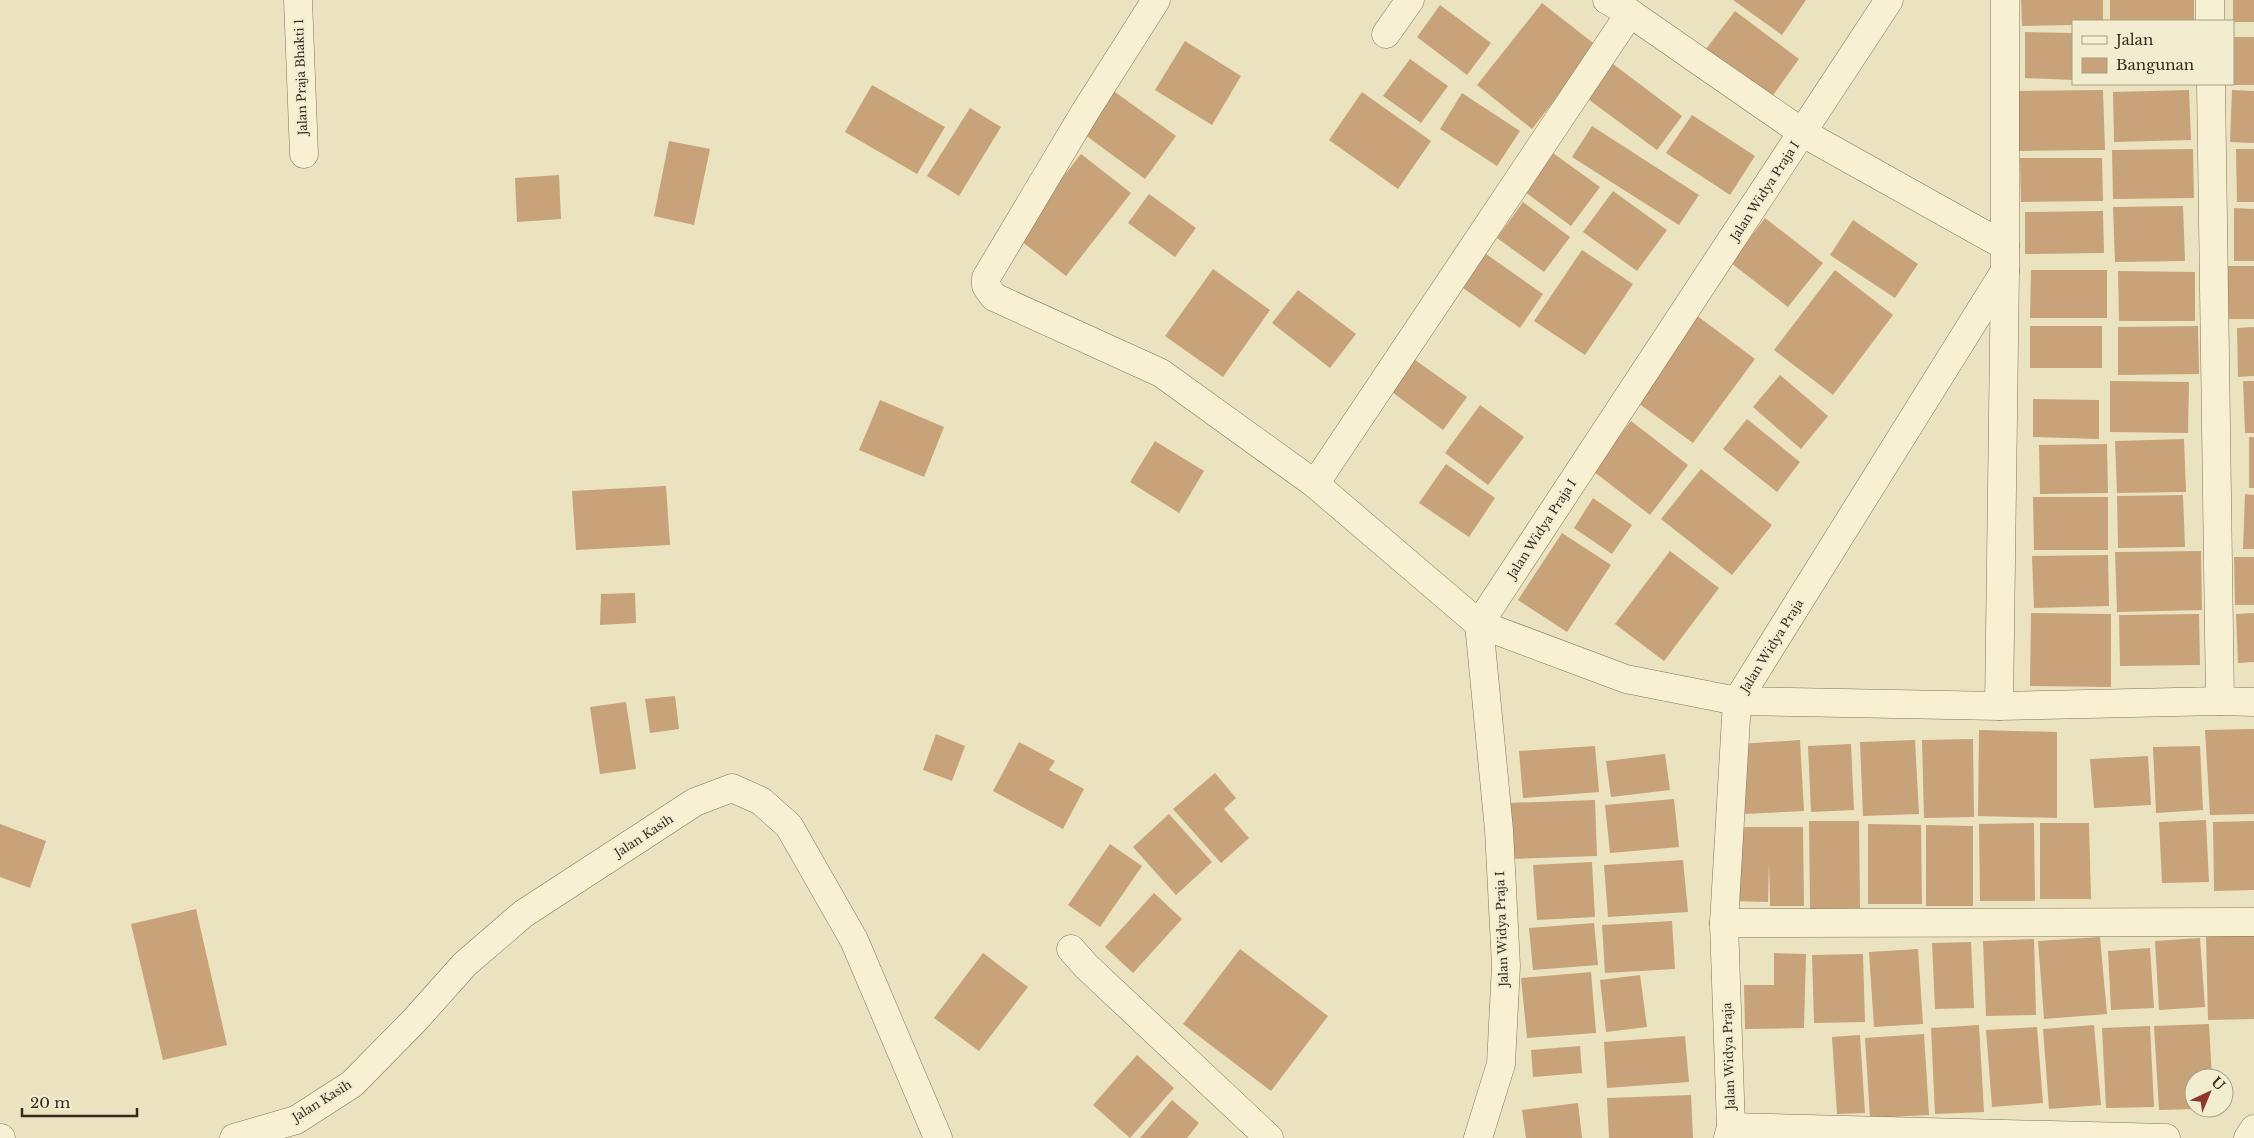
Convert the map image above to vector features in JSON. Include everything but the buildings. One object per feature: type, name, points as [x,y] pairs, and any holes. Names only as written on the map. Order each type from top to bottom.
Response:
[{"type":"street","name":"Jalan Praja Bhakti 1","points":[[298,0],[304,154]]},
{"type":"street","points":[[1156,0],[1085,112],[986,278],[986,286],[994,297],[1161,373],[1315,484],[1480,624],[1626,679],[1737,701],[1999,706],[2220,700],[2254,702]]},
{"type":"street","points":[[1386,34],[1410,0]]},
{"type":"street","name":"Jalan Widya Praja I","points":[[1478,1138],[1501,1064],[1506,966],[1499,830],[1480,624],[1889,0]]},
{"type":"street","points":[[1999,706],[2005,258],[2005,0]]},
{"type":"street","points":[[2210,0],[2210,20]]},
{"type":"street","points":[[1315,484],[1618,7],[1803,133],[2005,258]]},
{"type":"street","points":[[2211,85],[2220,700]]},
{"type":"street","name":"Jalan Widya Praja","points":[[1730,1132],[1724,923],[1737,701],[2005,258]]},
{"type":"street","name":"Jalan Kasih","points":[[234,1138],[296,1120],[352,1084],[414,1021],[465,964],[523,914],[694,802],[732,788],[761,801],[789,826],[854,940],[938,1138]]},
{"type":"street","points":[[1724,923],[2254,922]]},
{"type":"street","points":[[1071,949],[1086,966],[1268,1138]]},
{"type":"street","points":[[2248,1138],[2254,1129]]},
{"type":"street","points":[[1730,1132],[2166,1138]]}]
